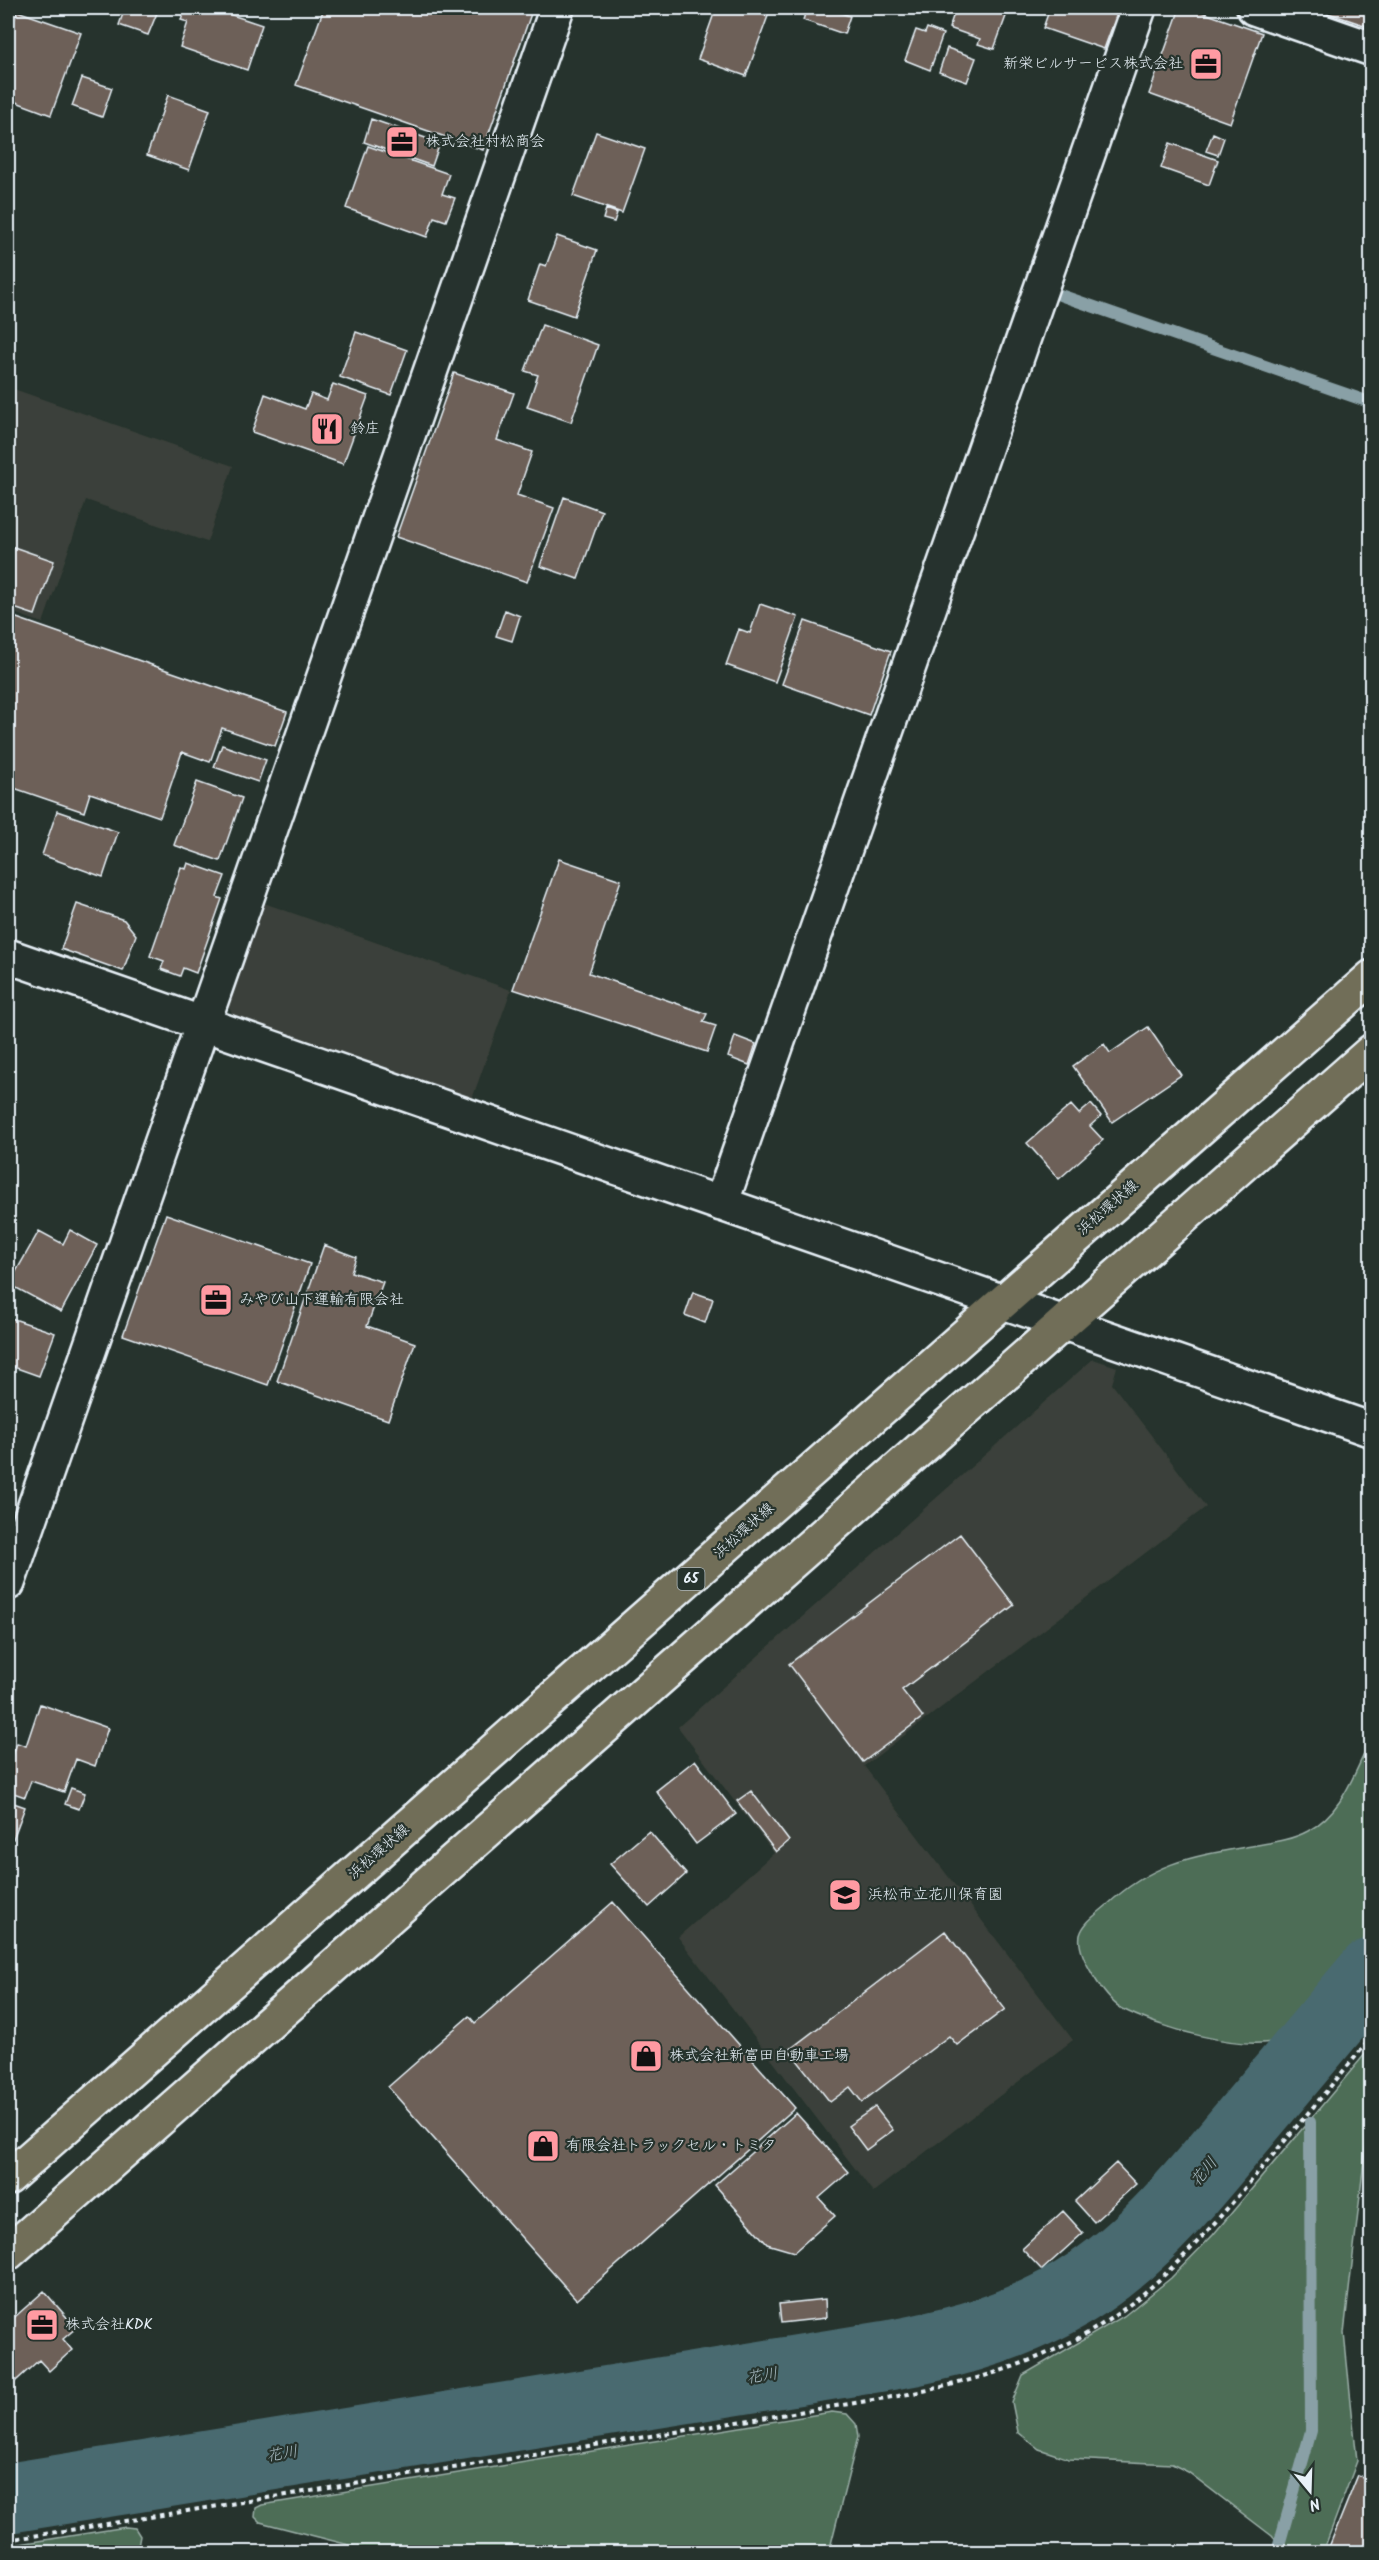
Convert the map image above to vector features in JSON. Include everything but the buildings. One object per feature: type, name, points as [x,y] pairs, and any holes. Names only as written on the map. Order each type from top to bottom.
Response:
[{"type":"main road","name":"浜松環状線","points":[[8,2178],[705,1566],[1371,976]]},
{"type":"main road","points":[[8,2253],[1371,1052]]},
{"type":"street","points":[[8,1583],[557,8]]},
{"type":"street","points":[[721,1204],[1139,8]]},
{"type":"street","points":[[1254,8],[1371,48]]},
{"type":"street","points":[[8,956],[1371,1430]]},
{"type":"path","points":[[8,2540],[910,2394],[955,2386],[1013,2368],[1069,2343],[1120,2312],[1168,2274],[1209,2231],[1371,2037]]},
{"type":"shaded area","points":[[8,387],[233,466],[207,542],[86,500],[43,623],[8,611]]},
{"type":"shaded area","points":[[261,902],[511,990],[472,1099],[233,1016],[226,1001]]},
{"type":"shaded area","points":[[1093,1359],[1117,1367],[1112,1384],[1206,1507],[864,1766],[1073,2040],[873,2192],[678,1937],[774,1853],[678,1727]]},
{"type":"green space","points":[[1371,1740],[1371,1940],[1304,2021],[1284,2038],[1269,2042],[1226,2041],[1155,2023],[1114,2003],[1100,1986],[1082,1953],[1080,1935],[1087,1922],[1123,1891],[1171,1864],[1286,1839],[1308,1831],[1320,1823],[1339,1802]]},
{"type":"green space","points":[[1371,2047],[1371,2122],[1366,2144],[1344,2333],[1357,2461],[1323,2552],[1281,2552],[1272,2536],[1188,2472],[1172,2464],[1069,2459],[1039,2449],[1018,2432],[1012,2402],[1023,2375],[1124,2316],[1171,2278],[1213,2235]]},
{"type":"green space","points":[[832,2412],[847,2414],[856,2424],[858,2437],[829,2552],[376,2552],[260,2522],[255,2517],[256,2508],[262,2505]]},
{"type":"green space","points":[[126,2527],[135,2528],[140,2536],[137,2552],[8,2552],[8,2546]]},
{"type":"waterway","points":[[1060,295],[1372,403]]},
{"type":"waterway","name":"花川","points":[[8,2498],[891,2355],[932,2347],[1009,2324],[1077,2291],[1104,2272],[1154,2227],[1199,2178],[1372,1973]]},
{"type":"waterway","points":[[1309,2048],[1309,2075]]},
{"type":"waterway","points":[[1277,2552],[1311,2431],[1310,2122]]},
{"type":"place","name":"新栄ビルサービス株式会社","points":[[1206,64]]},
{"type":"place","name":"株式会社村松商会","points":[[402,142]]},
{"type":"place","name":"鈴庄","points":[[327,429]]},
{"type":"place","name":"みやび山下運輸有限会社","points":[[216,1300]]},
{"type":"place","name":"浜松市立花川保育園","points":[[845,1895]]},
{"type":"place","name":"株式会社新富田自動車工場","points":[[646,2056]]},
{"type":"place","name":"有限会社トラックセル・トミタ","points":[[543,2146]]},
{"type":"place","name":"株式会社KDK","points":[[42,2325]]}]
